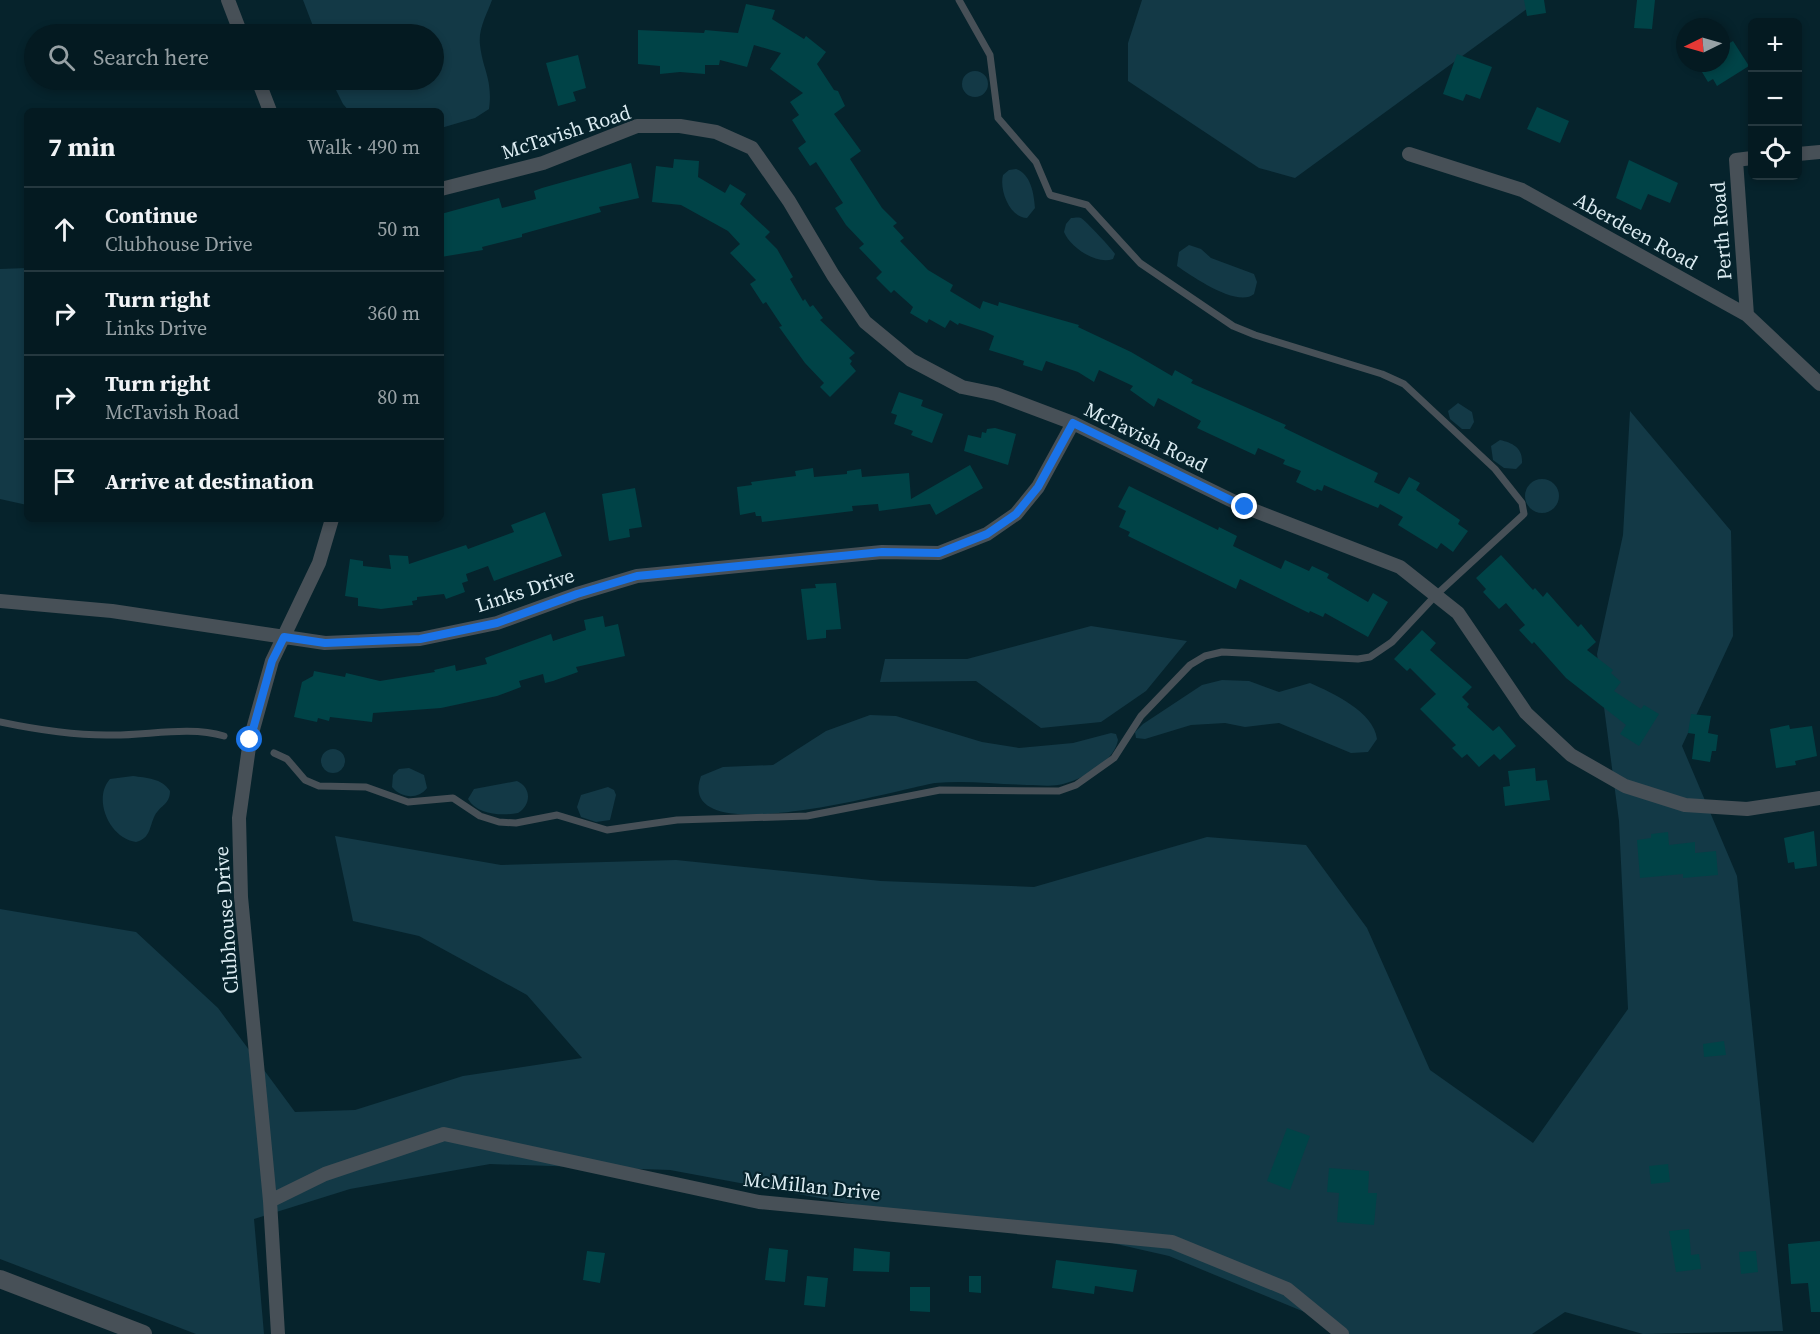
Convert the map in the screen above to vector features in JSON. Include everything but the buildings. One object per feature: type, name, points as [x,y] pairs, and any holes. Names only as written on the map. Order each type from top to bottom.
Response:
[{"type":"street","points":[[228,0],[237,24]]},
{"type":"street","points":[[262,90],[269,108]]},
{"type":"street","name":"McTavish Road","points":[[444,188],[543,163],[637,126],[680,126],[716,132],[752,148],[789,201],[833,275],[865,322],[904,354],[962,387],[996,394],[1073,423],[1245,507],[1400,567],[1458,613],[1526,713],[1571,755],[1625,786],[1686,805],[1727,808],[1747,809],[1820,798]]},
{"type":"street","points":[[1802,154],[1820,152]]},
{"type":"street","name":"Aberdeen Road","points":[[1409,154],[1522,190],[1747,315],[1820,384]]},
{"type":"street","name":"Perth Road","points":[[1747,315],[1736,160],[1748,158]]},
{"type":"street","name":"Links Drive","points":[[0,601],[111,611],[325,643],[420,639],[497,623],[577,594],[637,576],[882,552],[939,553],[987,534],[1016,514],[1038,487],[1073,423]]},
{"type":"street","name":"Clubhouse Drive","points":[[278,1334],[270,1201],[241,897],[239,818],[250,740],[272,661],[319,563],[331,522]]},
{"type":"street","name":"McMillan Drive","points":[[270,1201],[325,1174],[444,1134],[759,1202],[1172,1242],[1287,1288],[1342,1334]]},
{"type":"street","points":[[0,1279],[144,1334]]},
{"type":"lane","points":[[274,753],[287,759],[304,780],[319,786],[366,787],[408,802],[453,798],[480,816],[499,822],[516,823],[557,815],[607,830],[677,820],[816,815],[940,790],[1059,791],[1076,785],[1114,758],[1141,716],[1172,686],[1183,671],[1205,656],[1222,652],[1348,659],[1370,657],[1392,642],[1436,595],[1524,514],[1522,502],[1495,469],[1404,384],[1382,374],[1255,335],[1233,326],[1140,263],[1087,205],[1050,195],[1036,162],[998,118],[990,55],[959,0]]},
{"type":"lane","points":[[0,722],[65,734],[115,735],[198,731],[224,736]]},
{"type":"shaded area","points":[[303,0],[492,0],[480,33],[481,54],[489,82],[489,109],[475,118],[444,127],[444,108],[346,108],[336,90],[444,90],[444,24],[312,24]]},
{"type":"shaded area","points":[[1142,0],[1539,0],[1295,178],[1259,168],[1128,81],[1128,43]]},
{"type":"shaded area","points":[[975,71],[984,75],[988,84],[984,93],[975,97],[966,93],[962,84],[966,75]]},
{"type":"shaded area","points":[[1016,169],[1025,175],[1033,191],[1035,208],[1027,218],[1021,217],[1011,208],[1004,195],[1003,175],[1009,170]]},
{"type":"shaded area","points":[[1071,218],[1081,218],[1088,224],[1115,254],[1113,259],[1092,257],[1078,249],[1064,232]]},
{"type":"shaded area","points":[[1189,245],[1201,249],[1211,258],[1254,274],[1257,282],[1254,294],[1237,297],[1227,294],[1177,266],[1179,252]]},
{"type":"shaded area","points":[[24,268],[24,504],[0,499],[0,269]]},
{"type":"shaded area","points":[[1458,403],[1472,412],[1474,422],[1470,429],[1462,429],[1450,419],[1448,411]]},
{"type":"shaded area","points":[[1630,411],[1731,531],[1733,636],[1682,746],[1737,876],[1783,1331],[1643,1334],[1565,1312],[1532,1334],[1339,1334],[1319,1318],[1169,1256],[1046,1228],[868,1207],[670,1170],[490,1164],[350,1189],[254,1219],[264,1334],[196,1334],[0,1259],[0,909],[136,932],[218,1008],[295,1112],[355,1110],[463,1076],[582,1058],[527,995],[419,936],[353,921],[335,836],[501,865],[676,860],[881,881],[1034,887],[1207,837],[1306,845],[1367,928],[1430,1070],[1533,1143],[1628,1009],[1619,821],[1597,654],[1623,535]]},
{"type":"shaded area","points":[[1500,440],[1519,450],[1522,463],[1516,469],[1504,468],[1493,460],[1491,446]]},
{"type":"shaded area","points":[[1542,479],[1554,484],[1559,496],[1554,508],[1542,513],[1530,508],[1525,496],[1530,484]]},
{"type":"shaded area","points":[[1091,626],[1187,641],[1146,691],[1101,722],[1041,728],[976,681],[880,682],[885,659],[967,659]]},
{"type":"shaded area","points":[[1222,680],[1249,681],[1279,692],[1310,683],[1341,698],[1361,712],[1374,729],[1377,739],[1368,752],[1351,753],[1279,723],[1245,727],[1225,723],[1191,725],[1145,739],[1136,738],[1135,732],[1143,724],[1202,685]]},
{"type":"shaded area","points":[[870,715],[896,716],[982,742],[1019,748],[1073,743],[1111,733],[1116,734],[1118,740],[1111,755],[1097,768],[1071,782],[1059,785],[935,783],[841,804],[797,811],[755,814],[721,811],[702,799],[701,776],[723,767],[773,765],[826,731]]},
{"type":"shaded area","points":[[333,749],[342,752],[345,761],[342,770],[333,773],[324,770],[321,761],[324,752]]},
{"type":"shaded area","points":[[409,768],[424,775],[427,788],[414,796],[400,793],[392,787],[393,775],[399,769]]},
{"type":"shaded area","points":[[133,776],[163,783],[170,791],[167,802],[155,815],[147,835],[136,842],[118,834],[106,817],[103,807],[105,787],[110,779]]},
{"type":"shaded area","points":[[517,781],[525,788],[528,797],[525,806],[518,813],[490,813],[477,808],[468,799],[474,789]]},
{"type":"shaded area","points":[[608,787],[614,790],[616,795],[610,820],[596,822],[581,817],[577,807],[581,795]]},
{"type":"route","points":[[250,740],[272,661],[284,637],[325,643],[420,639],[497,623],[577,594],[637,576],[882,552],[939,553],[987,534],[1016,514],[1038,487],[1073,423],[1245,507]]}]
